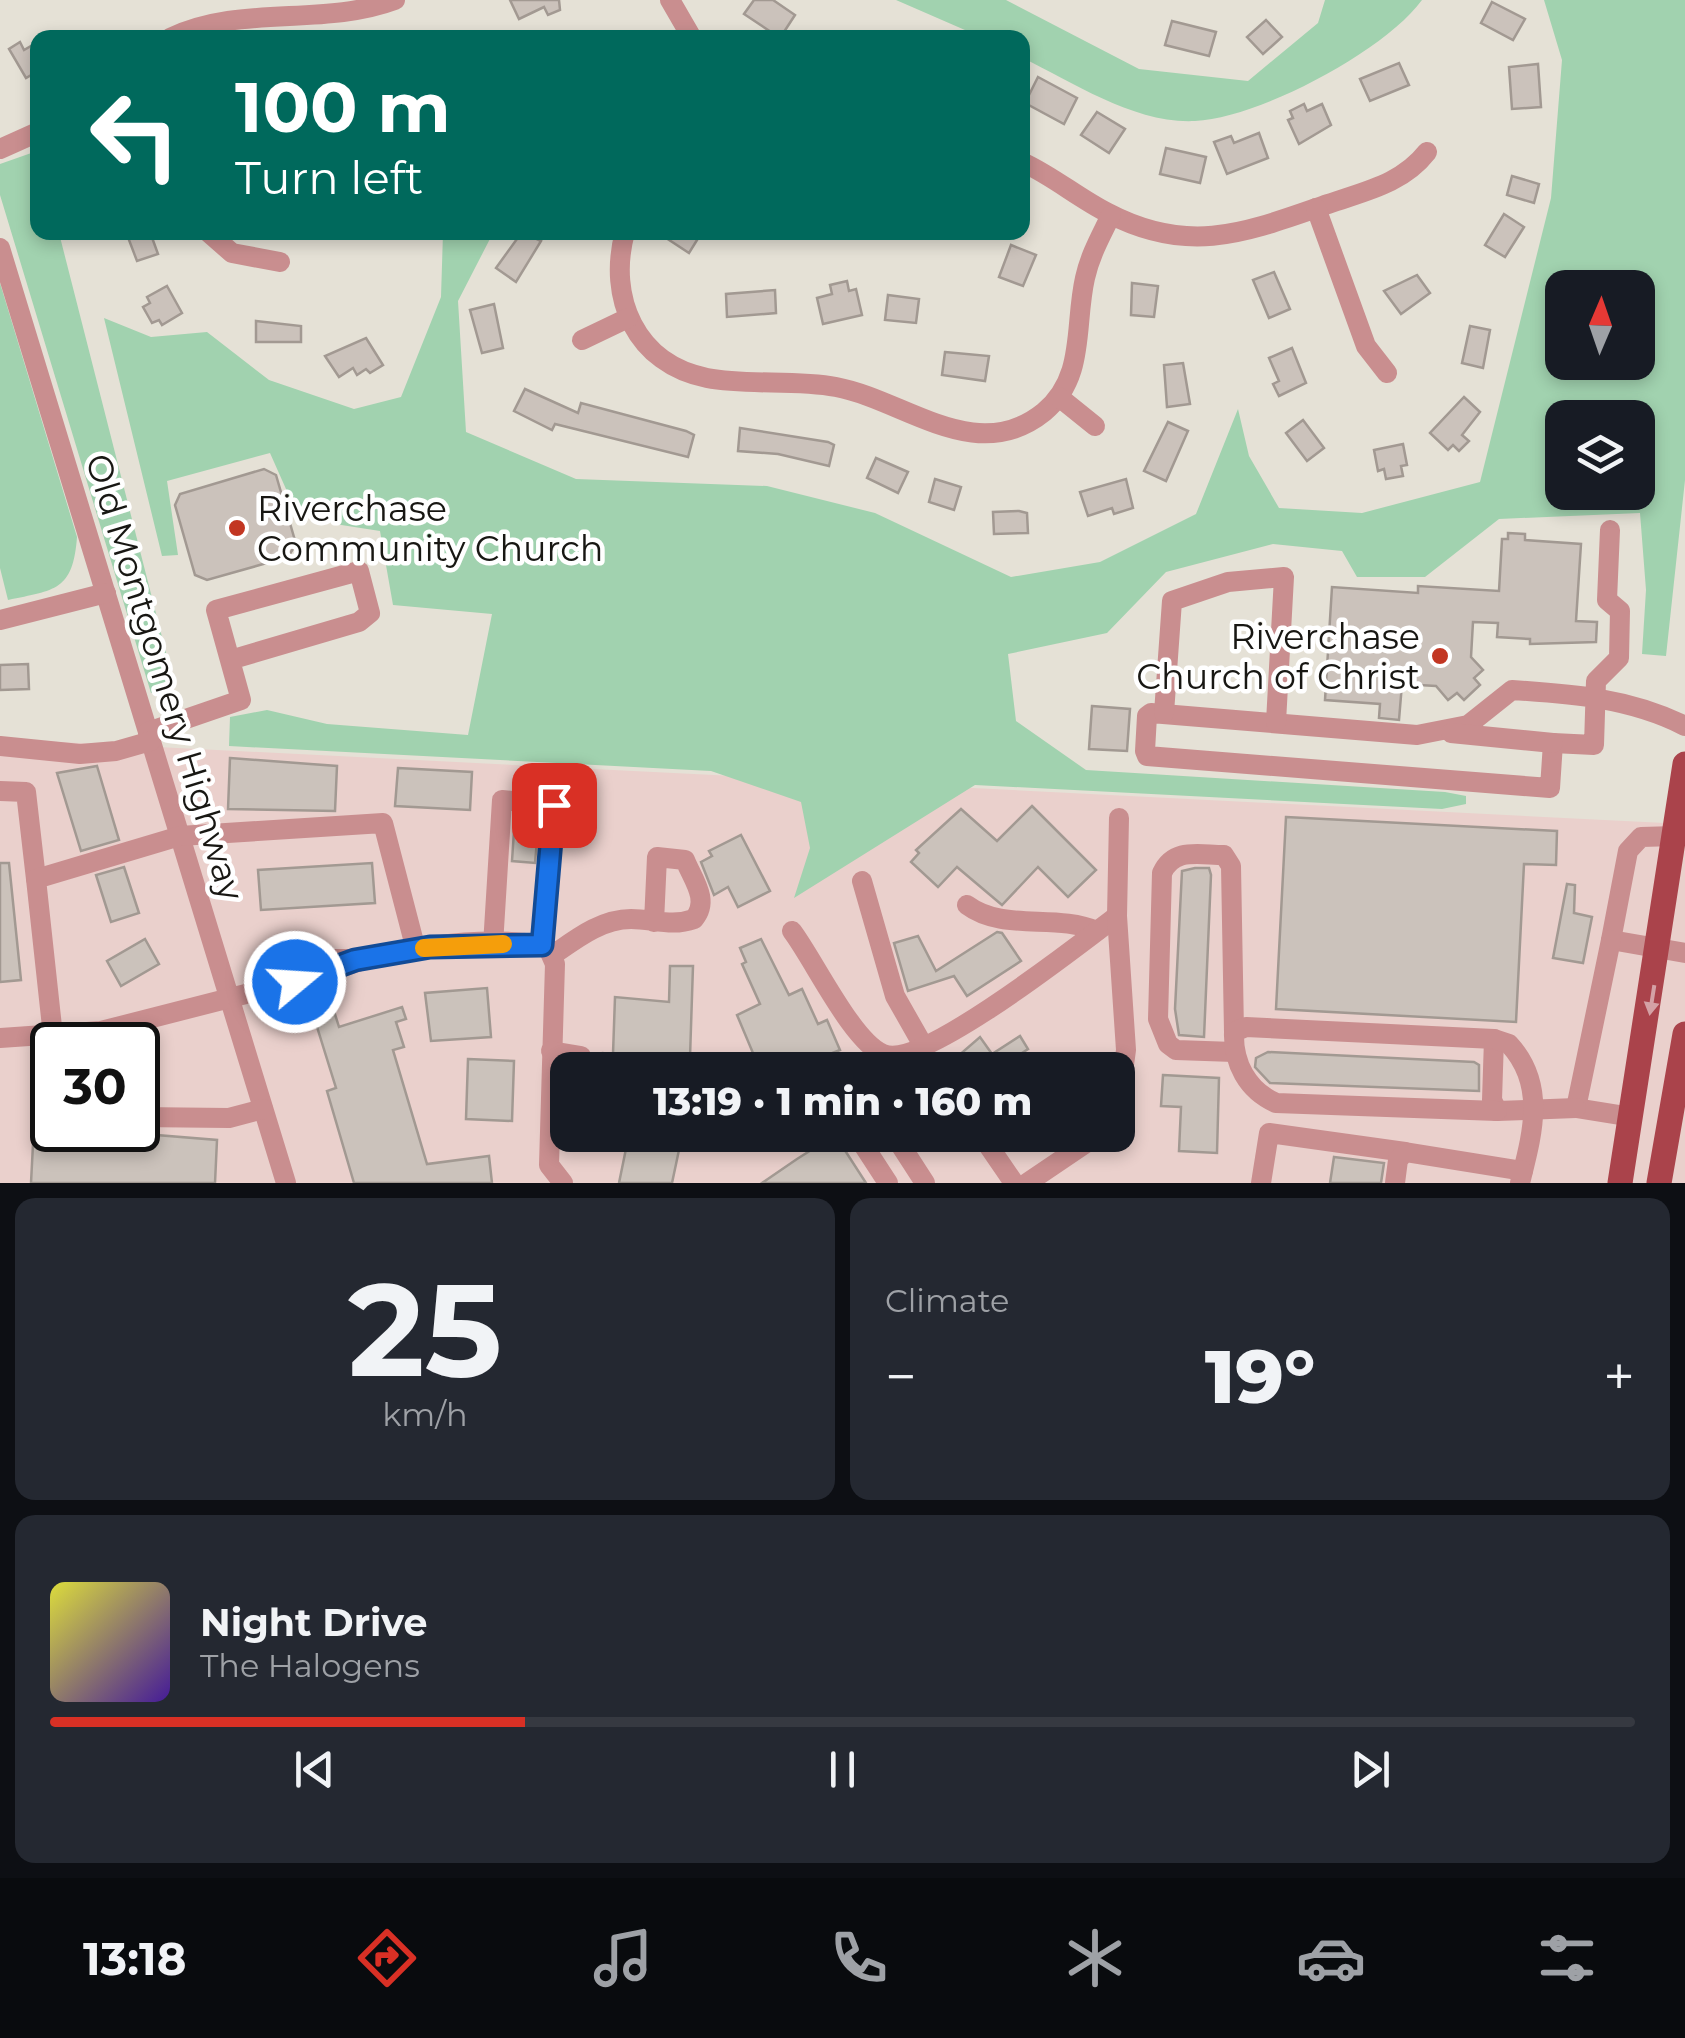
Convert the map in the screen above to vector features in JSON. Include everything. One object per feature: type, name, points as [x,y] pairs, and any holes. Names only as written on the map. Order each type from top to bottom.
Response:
[{"type":"main road","points":[[1620,1183],[1673,950],[1676,836],[1685,764]]},
{"type":"main road","points":[[1659,1183],[1685,1034]]},
{"type":"street","points":[[187,30],[251,9],[345,12],[395,0]]},
{"type":"street","points":[[670,0],[687,30]]},
{"type":"street","points":[[0,149],[30,136]]},
{"type":"street","points":[[1030,167],[1111,215],[1164,234],[1202,239],[1242,233],[1392,182],[1416,166],[1427,152]]},
{"type":"street","points":[[1316,208],[1366,346],[1388,373]]},
{"type":"street","points":[[623,240],[618,265],[620,296],[628,318],[650,351],[695,374],[837,387],[964,432],[992,432],[1024,425],[1059,397],[1073,372],[1088,264],[1111,215]]},
{"type":"street","points":[[217,240],[232,254],[280,262]]},
{"type":"street","name":"Old Montgomery Highway","points":[[0,248],[286,1183]]},
{"type":"street","points":[[582,340],[628,318]]},
{"type":"street","points":[[1059,397],[1095,426]]},
{"type":"street","points":[[1553,743],[1550,788],[1147,756],[1147,716],[1164,713],[1417,735],[1447,732],[1594,745],[1596,681],[1619,658],[1620,610],[1607,600],[1610,530]]},
{"type":"street","points":[[0,746],[104,753],[240,700],[216,610],[358,571],[370,613],[360,622],[230,660]]},
{"type":"street","points":[[1164,713],[1172,601],[1228,582],[1284,577],[1276,722]]},
{"type":"street","points":[[0,620],[106,593]]},
{"type":"street","points":[[1447,732],[1468,724],[1512,690],[1596,696],[1661,714],[1685,726]]},
{"type":"street","points":[[0,791],[26,792],[51,1022]]},
{"type":"street","points":[[493,944],[502,800],[554,805],[548,950],[550,1051],[556,1052]]},
{"type":"street","points":[[1119,818],[1117,916],[1126,1052]]},
{"type":"street","points":[[36,879],[180,836],[383,823],[416,950]]},
{"type":"street","points":[[1576,1108],[1628,850],[1641,837],[1676,836]]},
{"type":"street","points":[[1261,1183],[1269,1133],[1405,1152],[1522,1177],[1536,1113],[1527,1072],[1509,1044],[1494,1039],[1246,1028],[1234,1042],[1176,1050],[1162,1034],[1158,1020],[1162,872],[1168,859],[1176,854],[1224,855],[1231,866],[1234,1042],[1242,1072],[1262,1096],[1276,1103],[1536,1113],[1576,1108],[1632,1117]]},
{"type":"street","points":[[862,881],[895,996],[924,1047]]},
{"type":"street","points":[[967,904],[996,918],[1072,923],[1097,931]]},
{"type":"street","points":[[792,931],[860,1035],[882,1054],[897,1056],[924,1047],[1052,966],[1117,916]]},
{"type":"street","points":[[152,1022],[229,999],[262,976],[325,958],[355,960],[493,944],[548,950],[629,919],[654,922]]},
{"type":"street","points":[[1611,940],[1673,950]]},
{"type":"street","points":[[0,1038],[30,1037]]},
{"type":"street","points":[[1494,1039],[1492,1100],[1496,1110]]},
{"type":"street","points":[[160,1117],[229,1118],[263,1109]]},
{"type":"street","points":[[552,1152],[549,1166],[563,1183]]},
{"type":"street","points":[[868,1152],[888,1183]]},
{"type":"street","points":[[905,1152],[925,1183]]},
{"type":"street","points":[[993,1152],[1014,1183]]},
{"type":"street","points":[[1026,1183],[1068,1152]]},
{"type":"street","points":[[1395,1183],[1398,1160],[1405,1152]]},
{"type":"shaded area","points":[[0,739],[1685,824],[1685,1183],[0,1183]]},
{"type":"green space","points":[[896,0],[1006,0],[1139,69],[1248,81],[1318,23],[1325,0],[1422,0],[1380,40],[1319,78],[1252,108],[1195,121],[1172,120],[1128,109],[1030,62],[1030,30],[965,30]]},
{"type":"green space","points":[[1544,0],[1685,0],[1685,480],[1666,656],[1642,654],[1646,590],[1640,513],[1499,519],[1425,577],[1357,577],[1342,551],[1273,544],[1166,572],[1107,633],[1008,654],[1016,721],[1086,770],[1466,796],[1466,804],[1442,809],[975,785],[794,898],[810,848],[801,802],[711,771],[229,746],[230,717],[267,710],[327,724],[468,735],[492,614],[393,605],[380,531],[335,524],[294,507],[270,453],[167,481],[178,555],[162,556],[104,318],[151,337],[207,332],[269,380],[354,409],[401,397],[441,297],[443,240],[489,240],[458,301],[466,432],[576,479],[767,486],[875,513],[1011,577],[1100,562],[1196,514],[1238,409],[1249,456],[1279,508],[1362,513],[1480,482],[1551,198],[1562,60]]},
{"type":"green space","points":[[30,153],[30,240],[61,240],[175,688],[151,693],[0,195],[0,164]]},
{"type":"green space","points":[[0,283],[77,537],[71,568],[59,585],[8,600],[0,568]]},
{"type":"building","points":[[510,0],[559,0],[560,10],[548,15],[544,7],[519,19]]},
{"type":"building","points":[[754,0],[773,0],[795,15],[785,30],[768,30],[744,14]]},
{"type":"building","points":[[1492,2],[1525,19],[1513,40],[1481,23]]},
{"type":"building","points":[[1266,20],[1282,37],[1263,54],[1247,37]]},
{"type":"building","points":[[1172,21],[1216,32],[1209,56],[1165,45]]},
{"type":"building","points":[[20,42],[24,50],[30,47],[30,76],[26,78],[9,49]]},
{"type":"building","points":[[1399,63],[1409,85],[1370,101],[1360,79]]},
{"type":"building","points":[[1538,64],[1541,107],[1512,109],[1509,67]]},
{"type":"building","points":[[1038,77],[1077,98],[1064,124],[1030,106],[1030,93]]},
{"type":"building","points":[[1304,104],[1307,111],[1322,104],[1331,125],[1299,144],[1288,120],[1293,118],[1290,111]]},
{"type":"building","points":[[1097,112],[1125,129],[1109,153],[1081,135]]},
{"type":"building","points":[[1259,133],[1268,158],[1227,174],[1214,142],[1231,136],[1234,143]]},
{"type":"building","points":[[1166,148],[1206,157],[1200,183],[1160,174]]},
{"type":"building","points":[[1512,176],[1539,184],[1534,203],[1507,195]]},
{"type":"building","points":[[1504,214],[1524,227],[1505,257],[1485,245]]},
{"type":"building","points":[[129,240],[153,240],[158,254],[137,261]]},
{"type":"building","points":[[516,240],[541,241],[516,282],[496,268]]},
{"type":"building","points":[[669,240],[697,240],[689,253]]},
{"type":"building","points":[[1011,245],[1036,255],[1023,286],[999,277]]},
{"type":"building","points":[[1274,272],[1290,309],[1269,318],[1253,280]]},
{"type":"building","points":[[1417,275],[1430,293],[1401,314],[1384,291]]},
{"type":"building","points":[[847,281],[849,291],[856,289],[862,315],[823,324],[817,298],[832,294],[830,285]]},
{"type":"building","points":[[1132,283],[1158,286],[1154,317],[1131,315]]},
{"type":"building","points":[[167,286],[182,313],[162,325],[159,320],[152,323],[143,307],[150,303],[147,297]]},
{"type":"building","points":[[775,290],[776,313],[727,317],[726,294]]},
{"type":"building","points":[[888,295],[919,299],[916,323],[885,320]]},
{"type":"building","points":[[494,304],[503,348],[482,353],[470,310]]},
{"type":"building","points":[[256,321],[301,326],[301,342],[256,342]]},
{"type":"building","points":[[1470,326],[1490,330],[1483,368],[1462,363]]},
{"type":"building","points":[[366,338],[383,365],[357,375],[353,368],[339,377],[325,356]]},
{"type":"building","points":[[1292,348],[1306,383],[1279,396],[1273,384],[1279,381],[1269,358]]},
{"type":"building","points":[[945,352],[989,356],[985,381],[942,375]]},
{"type":"building","points":[[1183,363],[1190,404],[1167,407],[1164,365]]},
{"type":"building","points":[[525,389],[578,413],[581,403],[686,431],[694,435],[688,457],[555,424],[552,430],[514,411]]},
{"type":"building","points":[[1464,397],[1480,412],[1462,435],[1469,441],[1459,451],[1453,445],[1448,450],[1430,433]]},
{"type":"building","points":[[1303,420],[1324,448],[1307,461],[1286,433]]},
{"type":"building","points":[[1168,422],[1188,431],[1166,481],[1144,471]]},
{"type":"building","points":[[740,428],[828,442],[834,445],[829,466],[778,454],[738,451]]},
{"type":"building","points":[[1403,444],[1407,465],[1401,466],[1403,476],[1386,479],[1384,469],[1378,471],[1374,450]]},
{"type":"building","points":[[876,458],[908,472],[898,493],[867,478]]},
{"type":"building","points":[[264,469],[276,475],[296,544],[288,557],[207,580],[195,575],[175,505],[180,494]]},
{"type":"building","points":[[935,479],[961,487],[954,510],[929,502]]},
{"type":"building","points":[[1126,479],[1133,508],[1114,514],[1112,508],[1088,516],[1080,492]]},
{"type":"building","points":[[993,512],[1027,513],[1028,533],[994,534]]},
{"type":"building","points":[[1508,533],[1525,534],[1525,540],[1581,544],[1576,621],[1597,622],[1596,642],[1530,644],[1530,639],[1497,637],[1498,623],[1473,622],[1471,657],[1483,670],[1474,678],[1480,685],[1464,700],[1457,693],[1448,700],[1436,686],[1402,684],[1399,720],[1379,718],[1380,704],[1325,700],[1332,587],[1418,593],[1418,586],[1499,591],[1502,539],[1508,539]]},
{"type":"building","points":[[28,664],[29,689],[0,690],[0,665]]},
{"type":"building","points":[[1092,706],[1130,709],[1127,751],[1089,749]]},
{"type":"building","points":[[230,758],[337,766],[335,811],[228,809]]},
{"type":"building","points":[[97,766],[119,840],[81,851],[57,773]]},
{"type":"building","points":[[398,768],[472,772],[470,810],[395,806]]},
{"type":"building","points":[[1032,806],[1096,870],[1068,897],[1038,867],[1002,905],[957,867],[938,887],[911,862],[919,853],[916,850],[961,809],[997,841]]},
{"type":"building","points":[[515,816],[539,818],[535,863],[512,861]]},
{"type":"building","points":[[1286,817],[1557,831],[1556,865],[1524,864],[1516,1022],[1276,1009]]},
{"type":"building","points":[[741,835],[770,891],[738,907],[728,887],[714,895],[701,862],[712,856],[709,851]]},
{"type":"building","points":[[0,863],[9,863],[21,980],[0,982]]},
{"type":"building","points":[[372,863],[375,903],[261,910],[258,870]]},
{"type":"building","points":[[124,867],[139,913],[111,922],[96,875]]},
{"type":"building","points":[[1209,868],[1211,875],[1204,1037],[1179,1035],[1175,1009],[1182,871]]},
{"type":"building","points":[[1567,884],[1575,885],[1574,913],[1592,917],[1583,963],[1553,958]]},
{"type":"building","points":[[997,932],[1002,933],[1021,961],[967,996],[954,976],[908,991],[894,943],[918,936],[936,971]]},
{"type":"building","points":[[145,939],[159,964],[121,986],[107,961]]},
{"type":"building","points":[[761,939],[789,995],[802,989],[818,1024],[827,1020],[840,1050],[753,1052],[737,1015],[760,1004],[742,964],[746,962],[740,948]]},
{"type":"building","points":[[670,966],[693,966],[690,1052],[613,1052],[615,997],[669,1002]]},
{"type":"building","points":[[487,988],[491,1037],[431,1041],[425,993]]},
{"type":"building","points":[[402,1007],[406,1019],[396,1022],[404,1047],[393,1050],[427,1164],[489,1156],[492,1183],[354,1183],[327,1091],[336,1088],[313,1014],[333,1008],[339,1027]]},
{"type":"building","points":[[1020,1036],[1028,1049],[1023,1052],[995,1052]]},
{"type":"building","points":[[980,1037],[991,1052],[963,1052]]},
{"type":"building","points":[[1268,1052],[1474,1062],[1479,1065],[1479,1091],[1270,1083],[1255,1067],[1256,1058]]},
{"type":"building","points":[[468,1059],[514,1061],[512,1121],[466,1119]]},
{"type":"building","points":[[1163,1075],[1219,1078],[1217,1153],[1179,1151],[1181,1107],[1161,1106]]},
{"type":"building","points":[[160,1135],[217,1140],[215,1183],[31,1183],[33,1152],[160,1152]]},
{"type":"building","points":[[625,1152],[679,1152],[672,1183],[619,1183]]},
{"type":"building","points":[[808,1152],[846,1152],[866,1183],[762,1183]]},
{"type":"building","points":[[1334,1157],[1384,1163],[1381,1183],[1330,1183]]},
{"type":"slow traffic","points":[[424,948],[503,944]]},
{"type":"place","name":"Riverchase Community Church","points":[[237,528]]},
{"type":"place","name":"Riverchase Church of Christ","points":[[1440,656]]},
{"type":"route","points":[[295,982],[355,960],[430,947],[542,945],[554,805]]}]
